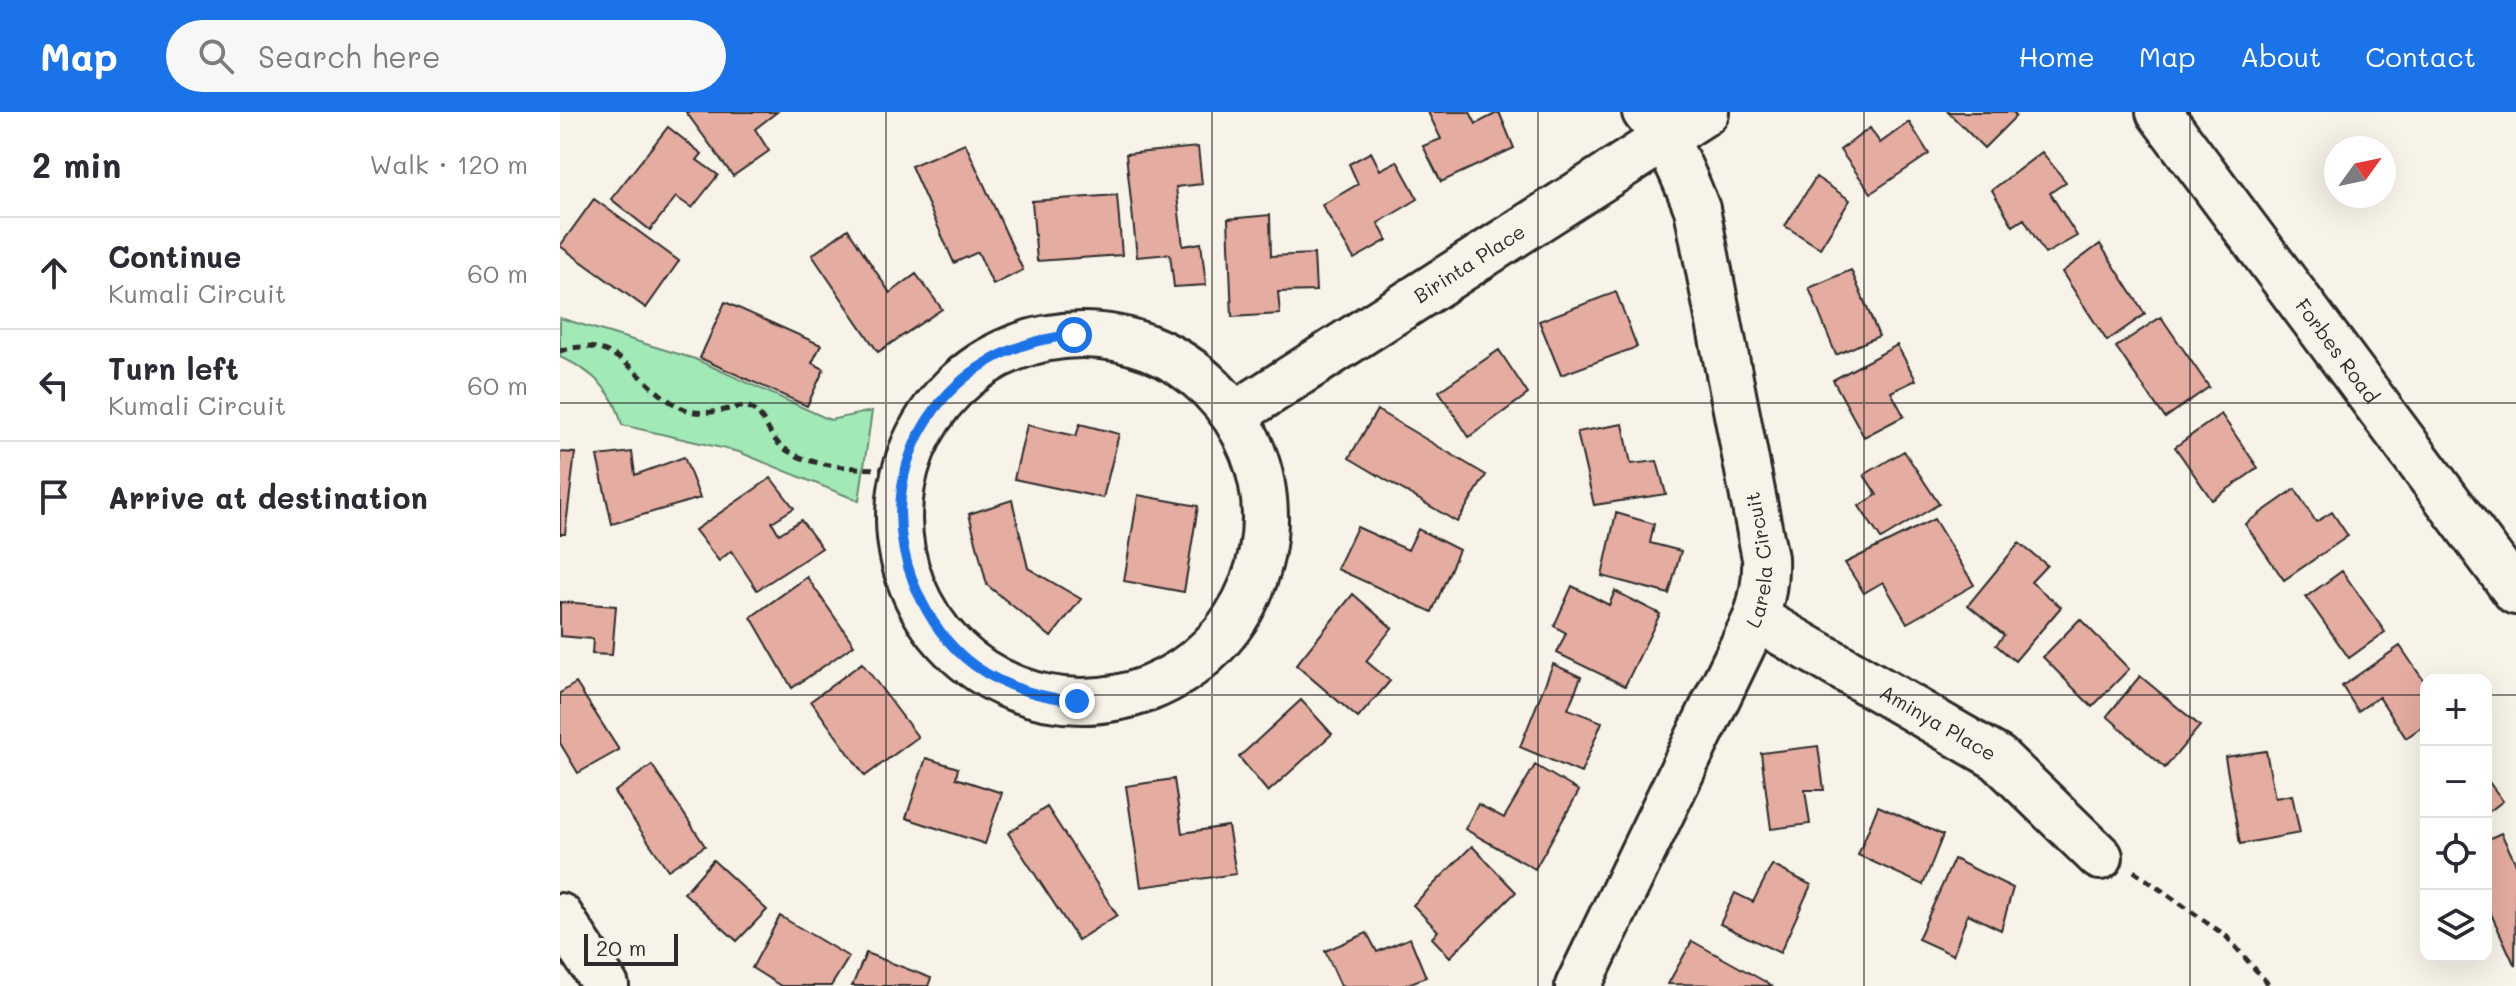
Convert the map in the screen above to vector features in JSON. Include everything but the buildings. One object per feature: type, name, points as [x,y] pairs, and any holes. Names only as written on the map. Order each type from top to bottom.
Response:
[{"type":"street","name":"Birinta Place","points":[[1234,415],[1656,125],[1706,112]]},
{"type":"street","name":"Forbes Road","points":[[2159,112],[2516,592]]},
{"type":"street","name":"Larela Circuit","points":[[1578,986],[1756,618],[1764,594],[1765,558],[1697,209],[1679,161],[1656,125]]},
{"type":"street","points":[[1094,334],[1129,340],[1172,357],[1200,377],[1234,415],[1250,446],[1260,477],[1264,503],[1260,561],[1245,603],[1228,630],[1176,677],[1145,690],[1101,700],[1048,698],[1020,689],[973,665],[942,635],[920,598],[905,562],[901,543],[900,498],[906,470],[925,423],[948,394],[969,374],[1005,351],[1053,336],[1094,334]]},
{"type":"street","name":"Aminya Place","points":[[1756,618],[1998,758],[2100,857]]},
{"type":"street","points":[[560,916],[606,986]]},
{"type":"path","points":[[560,351],[583,347],[605,351],[626,361],[675,405],[694,412],[746,406],[754,409],[780,445],[810,462],[906,470]]},
{"type":"path","points":[[2100,857],[2141,874],[2226,936],[2270,986]]},
{"type":"green space","points":[[560,318],[695,359],[830,420],[872,411],[859,501],[739,452],[622,425],[614,402],[600,384],[582,368],[560,357]]},
{"type":"route","points":[[1074,335],[1053,336],[1005,351],[984,362],[948,394],[925,423],[913,448],[900,498],[899,520],[905,562],[920,598],[930,618],[956,650],[973,665],[1005,683],[1048,698],[1077,701]]}]
